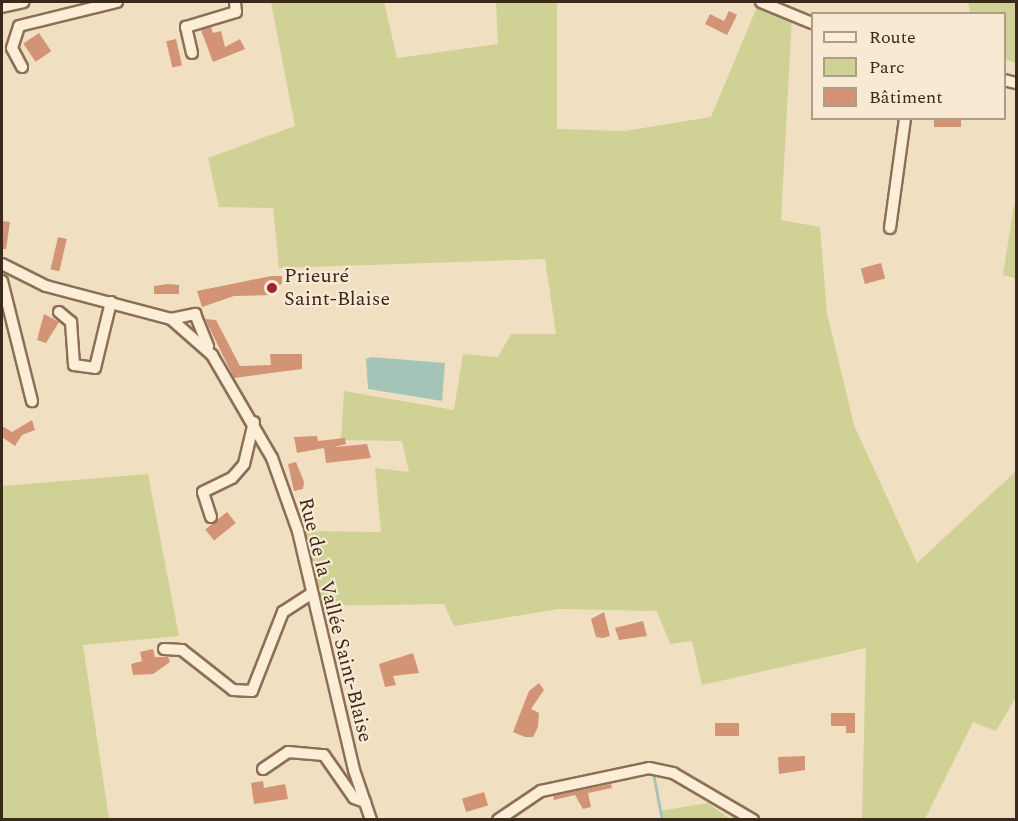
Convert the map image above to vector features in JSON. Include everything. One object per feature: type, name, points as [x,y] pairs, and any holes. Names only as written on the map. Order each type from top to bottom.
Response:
[{"type":"street","points":[[2,7],[23,2]]},
{"type":"street","points":[[22,67],[12,48],[19,26],[117,2]]},
{"type":"street","points":[[192,53],[186,27],[236,12],[235,2]]},
{"type":"street","points":[[761,2],[811,22]]},
{"type":"street","points":[[890,228],[905,120]]},
{"type":"street","name":"Rue de la Vallée Saint-Blaise","points":[[2,264],[46,286],[171,319],[212,355],[254,422],[298,531],[371,819]]},
{"type":"street","points":[[2,281],[32,401]]},
{"type":"street","points":[[59,312],[71,322],[74,365],[95,368],[111,302]]},
{"type":"street","points":[[171,319],[195,314],[212,355]]},
{"type":"street","points":[[211,517],[203,492],[232,478],[244,464],[254,422]]},
{"type":"street","points":[[164,649],[182,650],[233,690],[252,691],[260,683],[283,612],[312,592]]},
{"type":"street","points":[[263,769],[288,752],[324,756],[354,798],[365,802]]},
{"type":"street","points":[[498,819],[541,791],[649,768],[673,773],[753,819]]},
{"type":"green space","points":[[271,2],[384,2],[397,58],[498,44],[496,2],[557,2],[557,129],[624,131],[711,117],[759,2],[792,16],[781,220],[820,227],[827,313],[854,425],[917,563],[1016,471],[1016,697],[996,731],[973,722],[925,819],[862,819],[866,648],[702,685],[692,641],[670,644],[657,611],[559,609],[454,626],[444,604],[315,606],[298,531],[381,532],[375,468],[409,472],[402,441],[341,440],[344,391],[454,410],[463,354],[498,357],[511,334],[556,334],[545,259],[279,268],[273,208],[219,207],[208,158],[295,126]]},
{"type":"green space","points":[[968,2],[1016,2],[1016,63],[1006,59],[1006,12],[970,12]]},
{"type":"green space","points":[[1014,205],[1016,205],[1016,278],[1003,275]]},
{"type":"green space","points":[[148,474],[179,636],[83,645],[109,819],[2,819],[2,486]]},
{"type":"green space","points":[[708,803],[730,819],[662,819],[660,811]]},
{"type":"shaded area","points":[[371,357],[445,363],[442,401],[368,389],[366,359]]},
{"type":"building","points":[[729,11],[737,15],[727,35],[705,24],[710,14],[724,21]]},
{"type":"building","points":[[211,27],[213,33],[221,31],[225,47],[240,39],[245,49],[213,62],[201,30]]},
{"type":"building","points":[[39,33],[51,51],[36,62],[23,44]]},
{"type":"building","points":[[176,39],[182,65],[172,68],[166,41]]},
{"type":"building","points":[[934,120],[961,120],[961,127],[934,127]]},
{"type":"building","points":[[2,221],[10,222],[6,249],[2,249]]},
{"type":"building","points":[[58,237],[67,239],[59,271],[51,269]]},
{"type":"building","points":[[881,263],[885,278],[865,284],[861,268]]},
{"type":"building","points":[[271,276],[282,276],[282,283],[270,295],[234,296],[202,307],[197,291]]},
{"type":"building","points":[[179,285],[179,294],[154,294],[154,286]]},
{"type":"building","points":[[44,314],[59,322],[46,343],[37,340]]},
{"type":"building","points":[[205,319],[216,320],[240,366],[271,365],[270,354],[302,354],[302,369],[234,378]]},
{"type":"building","points":[[32,420],[35,430],[22,435],[15,446],[2,437],[2,426],[12,432]]},
{"type":"building","points":[[317,436],[318,441],[345,438],[346,444],[334,447],[367,444],[371,458],[326,463],[324,448],[297,453],[294,437]]},
{"type":"building","points":[[296,462],[304,482],[303,489],[294,491],[288,464]]},
{"type":"building","points":[[227,512],[236,523],[214,541],[205,530]]},
{"type":"building","points":[[604,612],[610,636],[596,637],[591,619]]},
{"type":"building","points":[[643,621],[647,636],[619,640],[615,628]]},
{"type":"building","points":[[153,649],[155,657],[168,657],[170,662],[153,674],[133,675],[131,664],[142,661],[140,652]]},
{"type":"building","points":[[413,653],[419,673],[393,676],[396,685],[385,687],[379,664]]},
{"type":"building","points":[[539,683],[544,690],[531,709],[539,713],[538,727],[533,737],[525,737],[513,732],[529,691]]},
{"type":"building","points":[[831,713],[855,713],[855,733],[846,733],[846,726],[831,726]]},
{"type":"building","points":[[715,723],[739,723],[739,736],[715,736]]},
{"type":"building","points":[[805,756],[805,770],[779,774],[778,757]]},
{"type":"building","points":[[263,781],[264,788],[285,784],[288,799],[254,804],[251,783]]},
{"type":"building","points":[[611,784],[612,788],[588,793],[591,807],[583,809],[575,795],[554,800],[553,796]]},
{"type":"building","points":[[484,792],[488,805],[466,812],[462,799]]},
{"type":"waterway","points":[[653,773],[662,820]]},
{"type":"place","name":"Prieuré Saint-Blaise","points":[[272,288]]}]
